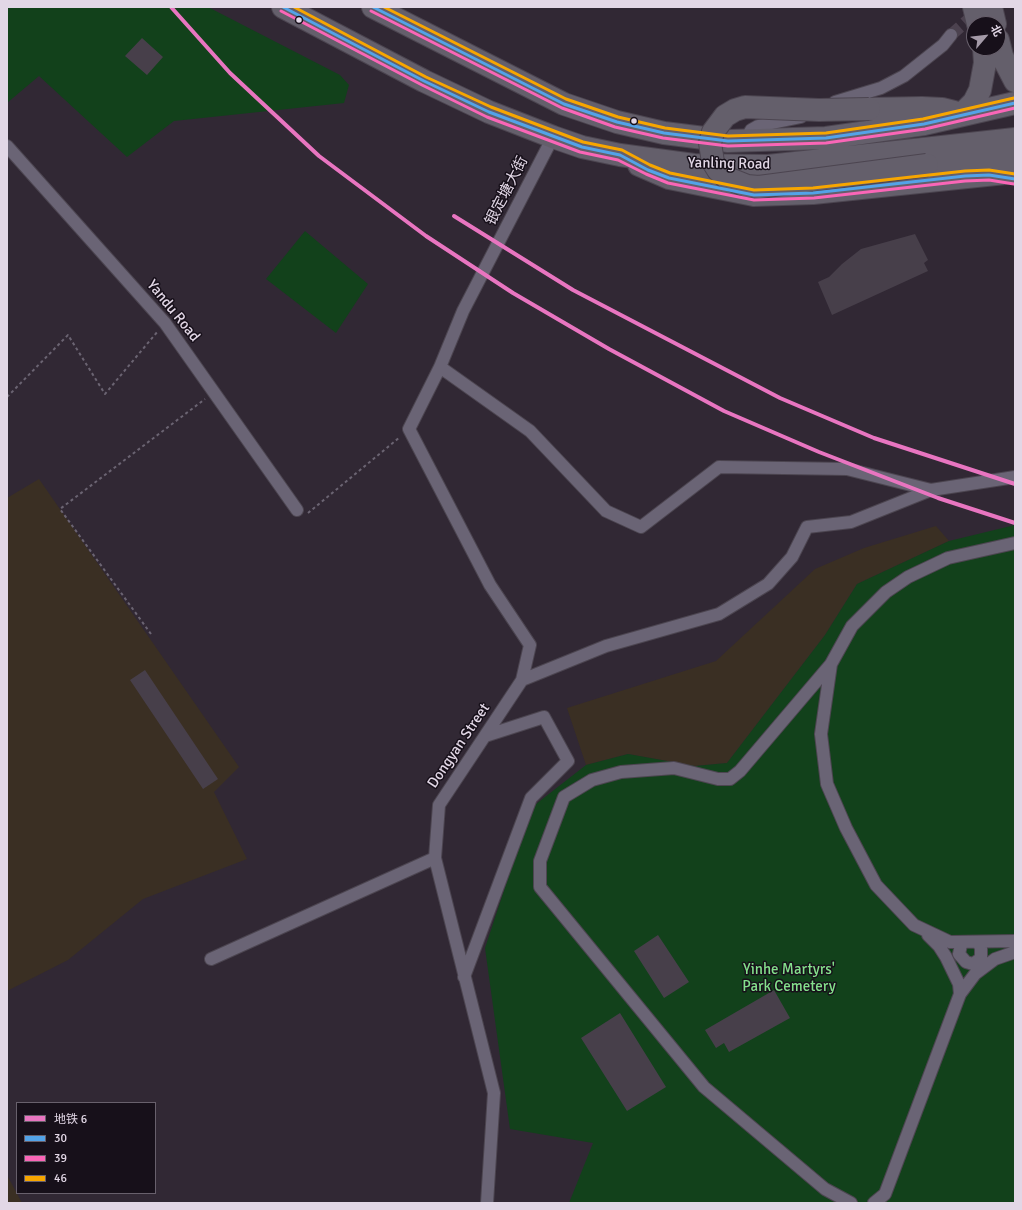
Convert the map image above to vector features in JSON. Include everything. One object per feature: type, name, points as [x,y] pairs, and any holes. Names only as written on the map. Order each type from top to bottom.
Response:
[{"type":"highway","name":"Yanling Road","points":[[283,7],[489,112],[582,147],[620,155],[694,165],[768,166],[1015,139]]},
{"type":"highway","name":"Yanling Road","points":[[373,7],[543,94],[590,114],[616,122],[664,133],[728,141],[826,138],[924,124],[962,114],[1015,104]]},
{"type":"highway","points":[[985,56],[985,63],[980,90],[974,102],[962,114],[942,108],[819,110],[745,107],[735,110],[725,116],[713,132],[710,143],[713,162],[718,170],[727,178],[747,186],[759,187],[1015,154]]},
{"type":"highway","points":[[1002,56],[1015,81]]},
{"type":"highway","points":[[620,155],[648,170],[669,178],[754,195],[813,193],[1015,172]]},
{"type":"highway","points":[[989,175],[1015,179]]},
{"type":"street","points":[[745,141],[751,130],[758,126],[800,117],[828,105],[881,88],[904,76],[943,45],[951,35]]},
{"type":"street","name":"银定塘大街","points":[[440,368],[463,311],[553,137]]},
{"type":"street","name":"Yandu Road","points":[[7,146],[165,322],[302,512]]},
{"type":"street","points":[[409,429],[440,368],[530,431],[606,511],[641,527],[719,466],[847,469],[931,490]]},
{"type":"street","name":"Dongyan Street","points":[[409,429],[490,586],[530,645],[522,680],[439,805],[435,858],[494,1093],[487,1203]]},
{"type":"street","points":[[522,680],[606,646],[718,614],[768,584],[792,556],[807,527],[850,522],[931,490],[1015,478]]},
{"type":"street","points":[[851,1203],[825,1189],[704,1087],[540,887],[540,861],[564,797],[592,780],[621,772],[674,768],[718,779],[730,779],[740,771],[831,664],[852,626],[896,584],[948,558],[1015,543]]},
{"type":"street","points":[[831,664],[821,734],[827,784],[846,828],[876,885],[914,925],[950,942],[1015,941]]},
{"type":"street","points":[[464,977],[531,798],[568,760],[544,716],[485,736]]},
{"type":"street","points":[[211,959],[435,858]]},
{"type":"street","points":[[923,929],[939,946],[946,957],[959,984],[960,994]]},
{"type":"street","points":[[964,942],[961,945],[959,954],[966,962],[979,964],[1015,952]]},
{"type":"street","points":[[874,1203],[886,1194],[960,994],[979,964],[981,948],[978,942]]},
{"type":"path","points":[[7,397],[68,335],[105,394],[165,322]]},
{"type":"path","points":[[151,634],[60,510],[214,392]]},
{"type":"path","points":[[302,512],[409,429]]},
{"type":"shaded area","points":[[39,479],[239,767],[214,792],[247,859],[143,899],[68,960],[7,991],[7,498]]},
{"type":"shaded area","points":[[936,526],[949,541],[857,584],[825,635],[727,763],[695,766],[628,754],[586,765],[567,708],[716,661],[815,569],[864,548]]},
{"type":"shaded area","points":[[7,1175],[22,1203],[7,1203]]},
{"type":"green space","points":[[7,7],[208,7],[340,75],[349,85],[344,103],[174,121],[127,157],[39,76],[7,103]]},
{"type":"green space","points":[[305,231],[368,284],[336,333],[266,279]]},
{"type":"green space","name":"Yinhe Martyrs' Park Cemetery","points":[[1015,525],[1015,1203],[569,1203],[593,1143],[510,1129],[485,948],[515,857],[536,804],[586,765],[628,754],[695,766],[727,763],[825,635],[857,584],[949,541]]},
{"type":"building","points":[[142,38],[163,57],[147,75],[125,56]]},
{"type":"building","points":[[915,234],[928,260],[924,263],[928,271],[832,315],[818,282],[829,277],[842,264],[861,249]]},
{"type":"building","points":[[145,670],[218,779],[203,789],[130,680]]},
{"type":"building","points":[[658,935],[689,982],[664,998],[634,951]]},
{"type":"building","points":[[774,990],[790,1018],[729,1052],[724,1043],[716,1048],[705,1030]]},
{"type":"building","points":[[620,1013],[666,1087],[627,1111],[581,1038]]},
{"type":"tunnel","points":[[951,35],[977,12]]},
{"type":"metro line","name":"6","points":[[171,7],[230,73],[319,156],[426,236],[513,293],[609,349],[724,411],[819,452],[938,498],[1015,523]]},
{"type":"metro line","name":"6","points":[[454,216],[573,290],[780,398],[874,438],[1015,484]]},
{"type":"transit line","name":"30","points":[[283,7],[424,81],[489,112],[582,147],[620,155],[648,170],[669,178],[754,195],[813,193],[965,176],[989,175],[1015,179]]},
{"type":"transit line","name":"46","points":[[294,7],[426,77],[491,107],[583,142],[622,150],[650,165],[670,173],[754,190],[813,188],[965,171],[989,170],[1015,174]]},
{"type":"transit line","name":"30","points":[[373,7],[564,104],[617,122],[664,133],[728,141],[826,138],[924,124],[1015,103]]},
{"type":"transit line","name":"46","points":[[384,7],[566,99],[618,117],[665,128],[728,136],[826,133],[923,119],[1014,98]]},
{"type":"transit line","name":"39","points":[[281,11],[422,85],[487,117],[580,152],[618,160],[668,183],[754,200],[814,198],[965,181],[989,180],[1014,184]]},
{"type":"transit line","name":"39","points":[[371,11],[562,108],[615,127],[663,138],[728,146],[826,143],[925,129],[1015,108]]}]
